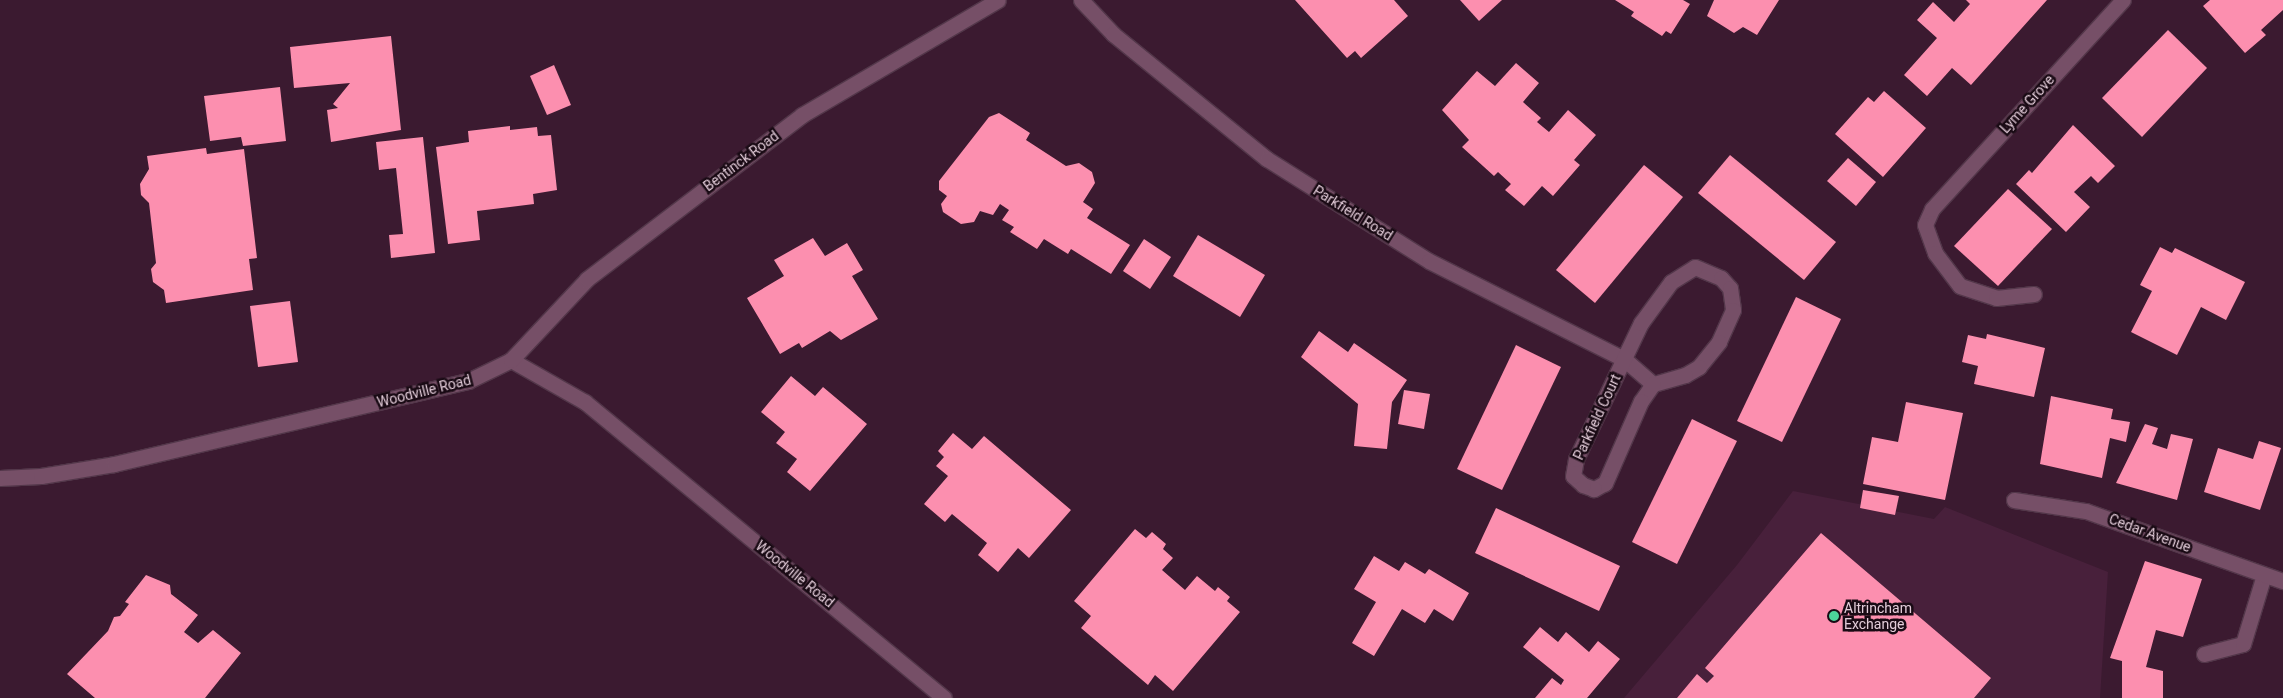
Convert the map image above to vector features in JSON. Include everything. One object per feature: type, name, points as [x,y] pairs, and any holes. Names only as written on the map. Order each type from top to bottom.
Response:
[{"type":"street","name":"Bentinck Road","points":[[511,360],[587,279],[802,115],[998,0]]},
{"type":"street","name":"Parkfield Road","points":[[1081,0],[1113,34],[1267,158],[1429,261],[1624,359],[1653,384]]},
{"type":"street","name":"Lyme Grove","points":[[2034,294],[1996,298],[1960,286],[1935,252],[1925,225],[1932,209],[2123,0]]},
{"type":"street","name":"Parkfield Court","points":[[1695,267],[1721,278],[1730,288],[1734,300],[1720,342],[1699,367],[1685,376],[1653,384],[1642,400],[1605,483],[1594,489],[1583,485],[1573,476],[1576,459],[1624,359],[1641,323],[1683,271],[1695,267]]},
{"type":"street","name":"Woodville Road","points":[[0,478],[40,476],[123,462],[468,381],[511,360],[585,402],[944,698]]},
{"type":"street","name":"Cedar Avenue","points":[[2014,500],[2086,511],[2264,575],[2283,580]]},
{"type":"street","points":[[2204,654],[2244,644],[2264,575]]},
{"type":"shaded area","points":[[1793,491],[1934,519],[1945,507],[2108,572],[2100,698],[1624,698],[1737,565]]},
{"type":"building","points":[[1295,0],[1394,0],[1408,16],[1361,58],[1355,51],[1347,58]]},
{"type":"building","points":[[1460,0],[1502,0],[1479,21]]},
{"type":"building","points":[[1615,0],[1683,0],[1690,4],[1671,34],[1666,31],[1662,36],[1631,16],[1634,12]]},
{"type":"building","points":[[1714,0],[1779,0],[1757,35],[1743,27],[1734,33],[1707,16]]},
{"type":"building","points":[[1966,0],[2047,0],[1971,85],[1952,68],[1927,96],[1904,75],[1937,38],[1917,20],[1933,2],[1954,22],[1970,4]]},
{"type":"building","points":[[2210,0],[2283,0],[2283,10],[2261,30],[2266,35],[2245,53],[2203,6]]},
{"type":"building","points":[[2168,30],[2207,68],[2142,137],[2102,98]]},
{"type":"building","points":[[391,36],[401,130],[331,142],[327,110],[338,108],[333,104],[350,83],[294,88],[290,47]]},
{"type":"building","points":[[1516,63],[1539,83],[1523,102],[1541,118],[1537,122],[1549,132],[1568,110],[1596,135],[1574,160],[1580,165],[1553,196],[1542,186],[1524,206],[1505,190],[1511,184],[1498,172],[1494,176],[1462,147],[1469,140],[1442,110],[1477,71],[1495,86]]},
{"type":"building","points":[[554,65],[571,105],[547,115],[530,76]]},
{"type":"building","points":[[280,87],[286,141],[243,146],[241,137],[210,141],[204,96]]},
{"type":"building","points":[[1884,91],[1926,128],[1883,177],[1835,134],[1868,97],[1874,102]]},
{"type":"building","points":[[999,113],[1030,133],[1026,140],[1066,166],[1079,163],[1092,172],[1095,183],[1083,202],[1093,209],[1087,218],[1130,245],[1111,274],[1071,249],[1068,254],[1044,239],[1037,249],[1010,232],[1014,227],[1002,220],[1009,210],[1000,204],[993,215],[980,211],[974,222],[961,224],[943,212],[941,204],[947,196],[939,190],[939,181],[989,117]]},
{"type":"building","points":[[2073,125],[2115,166],[2098,183],[2091,176],[2074,192],[2090,207],[2066,232],[2016,184],[2029,170],[2032,173]]},
{"type":"building","points":[[510,126],[510,130],[537,127],[538,136],[551,135],[557,190],[533,194],[534,204],[477,211],[480,240],[448,244],[436,147],[469,142],[468,131]]},
{"type":"building","points":[[423,137],[435,253],[391,258],[389,235],[403,234],[396,168],[379,170],[376,142]]},
{"type":"building","points":[[206,148],[207,154],[244,149],[257,258],[249,259],[253,290],[166,303],[164,290],[153,282],[151,269],[156,263],[149,203],[141,195],[140,184],[149,169],[147,156]]},
{"type":"building","points":[[1730,155],[1836,242],[1804,280],[1698,193]]},
{"type":"building","points":[[1848,158],[1876,182],[1856,206],[1827,181]]},
{"type":"building","points":[[1644,165],[1683,197],[1595,303],[1556,270]]},
{"type":"building","points":[[2008,189],[2052,229],[1998,286],[1954,246]]},
{"type":"building","points":[[1198,235],[1265,275],[1240,317],[1173,276]]},
{"type":"building","points":[[813,238],[825,256],[847,243],[863,270],[852,276],[878,319],[841,340],[830,331],[802,348],[799,343],[780,354],[747,298],[784,276],[774,260]]},
{"type":"building","points":[[1144,239],[1171,257],[1150,289],[1123,271]]},
{"type":"building","points":[[2160,247],[2172,253],[2175,248],[2245,282],[2226,320],[2201,307],[2177,355],[2131,332],[2152,291],[2140,285]]},
{"type":"building","points":[[1796,297],[1841,319],[1782,442],[1737,421]]},
{"type":"building","points":[[290,301],[298,362],[258,367],[250,306]]},
{"type":"building","points":[[1319,331],[1348,352],[1354,343],[1407,380],[1392,402],[1387,449],[1354,446],[1358,404],[1301,357]]},
{"type":"building","points":[[1987,334],[2045,348],[2034,397],[1974,384],[1978,366],[1962,362],[1968,335],[1986,339]]},
{"type":"building","points":[[1516,345],[1561,367],[1502,490],[1457,469]]},
{"type":"building","points":[[791,376],[815,396],[823,387],[867,424],[810,491],[787,472],[797,459],[776,443],[785,432],[761,412]]},
{"type":"building","points":[[1404,390],[1430,394],[1424,429],[1398,424]]},
{"type":"building","points":[[2051,396],[2113,409],[2111,419],[2130,422],[2126,442],[2110,438],[2102,478],[2040,464]]},
{"type":"building","points":[[1906,402],[1963,413],[1945,500],[1863,484],[1872,437],[1898,442]]},
{"type":"building","points":[[1692,419],[1737,441],[1677,564],[1632,542]]},
{"type":"building","points":[[2145,424],[2158,428],[2152,444],[2167,449],[2171,434],[2193,439],[2177,500],[2116,483]]},
{"type":"building","points":[[953,433],[972,449],[984,436],[1071,510],[1029,558],[1018,548],[998,572],[978,555],[987,543],[952,514],[945,522],[924,504],[948,476],[936,466],[944,457],[938,451]]},
{"type":"building","points":[[2259,441],[2281,448],[2260,510],[2204,492],[2218,448],[2253,459]]},
{"type":"building","points":[[1863,490],[1899,496],[1895,515],[1860,508]]},
{"type":"building","points":[[1496,508],[1620,566],[1599,611],[1475,553]]},
{"type":"building","points":[[1135,529],[1146,538],[1152,532],[1166,544],[1163,549],[1173,558],[1162,570],[1185,590],[1197,576],[1215,591],[1218,587],[1230,597],[1227,601],[1240,612],[1173,691],[1155,675],[1148,685],[1081,628],[1091,616],[1074,601]]},
{"type":"building","name":"Altrincham Exchange","points":[[1821,533],[1991,678],[1974,698],[1677,698],[1697,674],[1707,683],[1714,676],[1705,668]]},
{"type":"building","points":[[1374,556],[1399,571],[1405,562],[1425,574],[1429,569],[1469,593],[1453,621],[1434,609],[1425,623],[1402,609],[1374,656],[1352,643],[1376,602],[1354,589]]},
{"type":"building","points":[[2145,561],[2202,579],[2183,637],[2156,630],[2146,667],[2163,671],[2163,698],[2122,698],[2122,661],[2110,658]]},
{"type":"building","points":[[146,575],[170,585],[171,594],[198,615],[184,632],[198,643],[213,630],[241,653],[205,698],[95,698],[67,674],[108,631],[114,617],[120,616],[129,604],[125,602]]},
{"type":"building","points":[[1540,627],[1558,642],[1566,632],[1589,652],[1598,641],[1620,659],[1587,698],[1535,698],[1552,678],[1561,685],[1564,680],[1523,647]]},
{"type":"place","name":"Altrincham Exchange","points":[[1834,616]]}]
